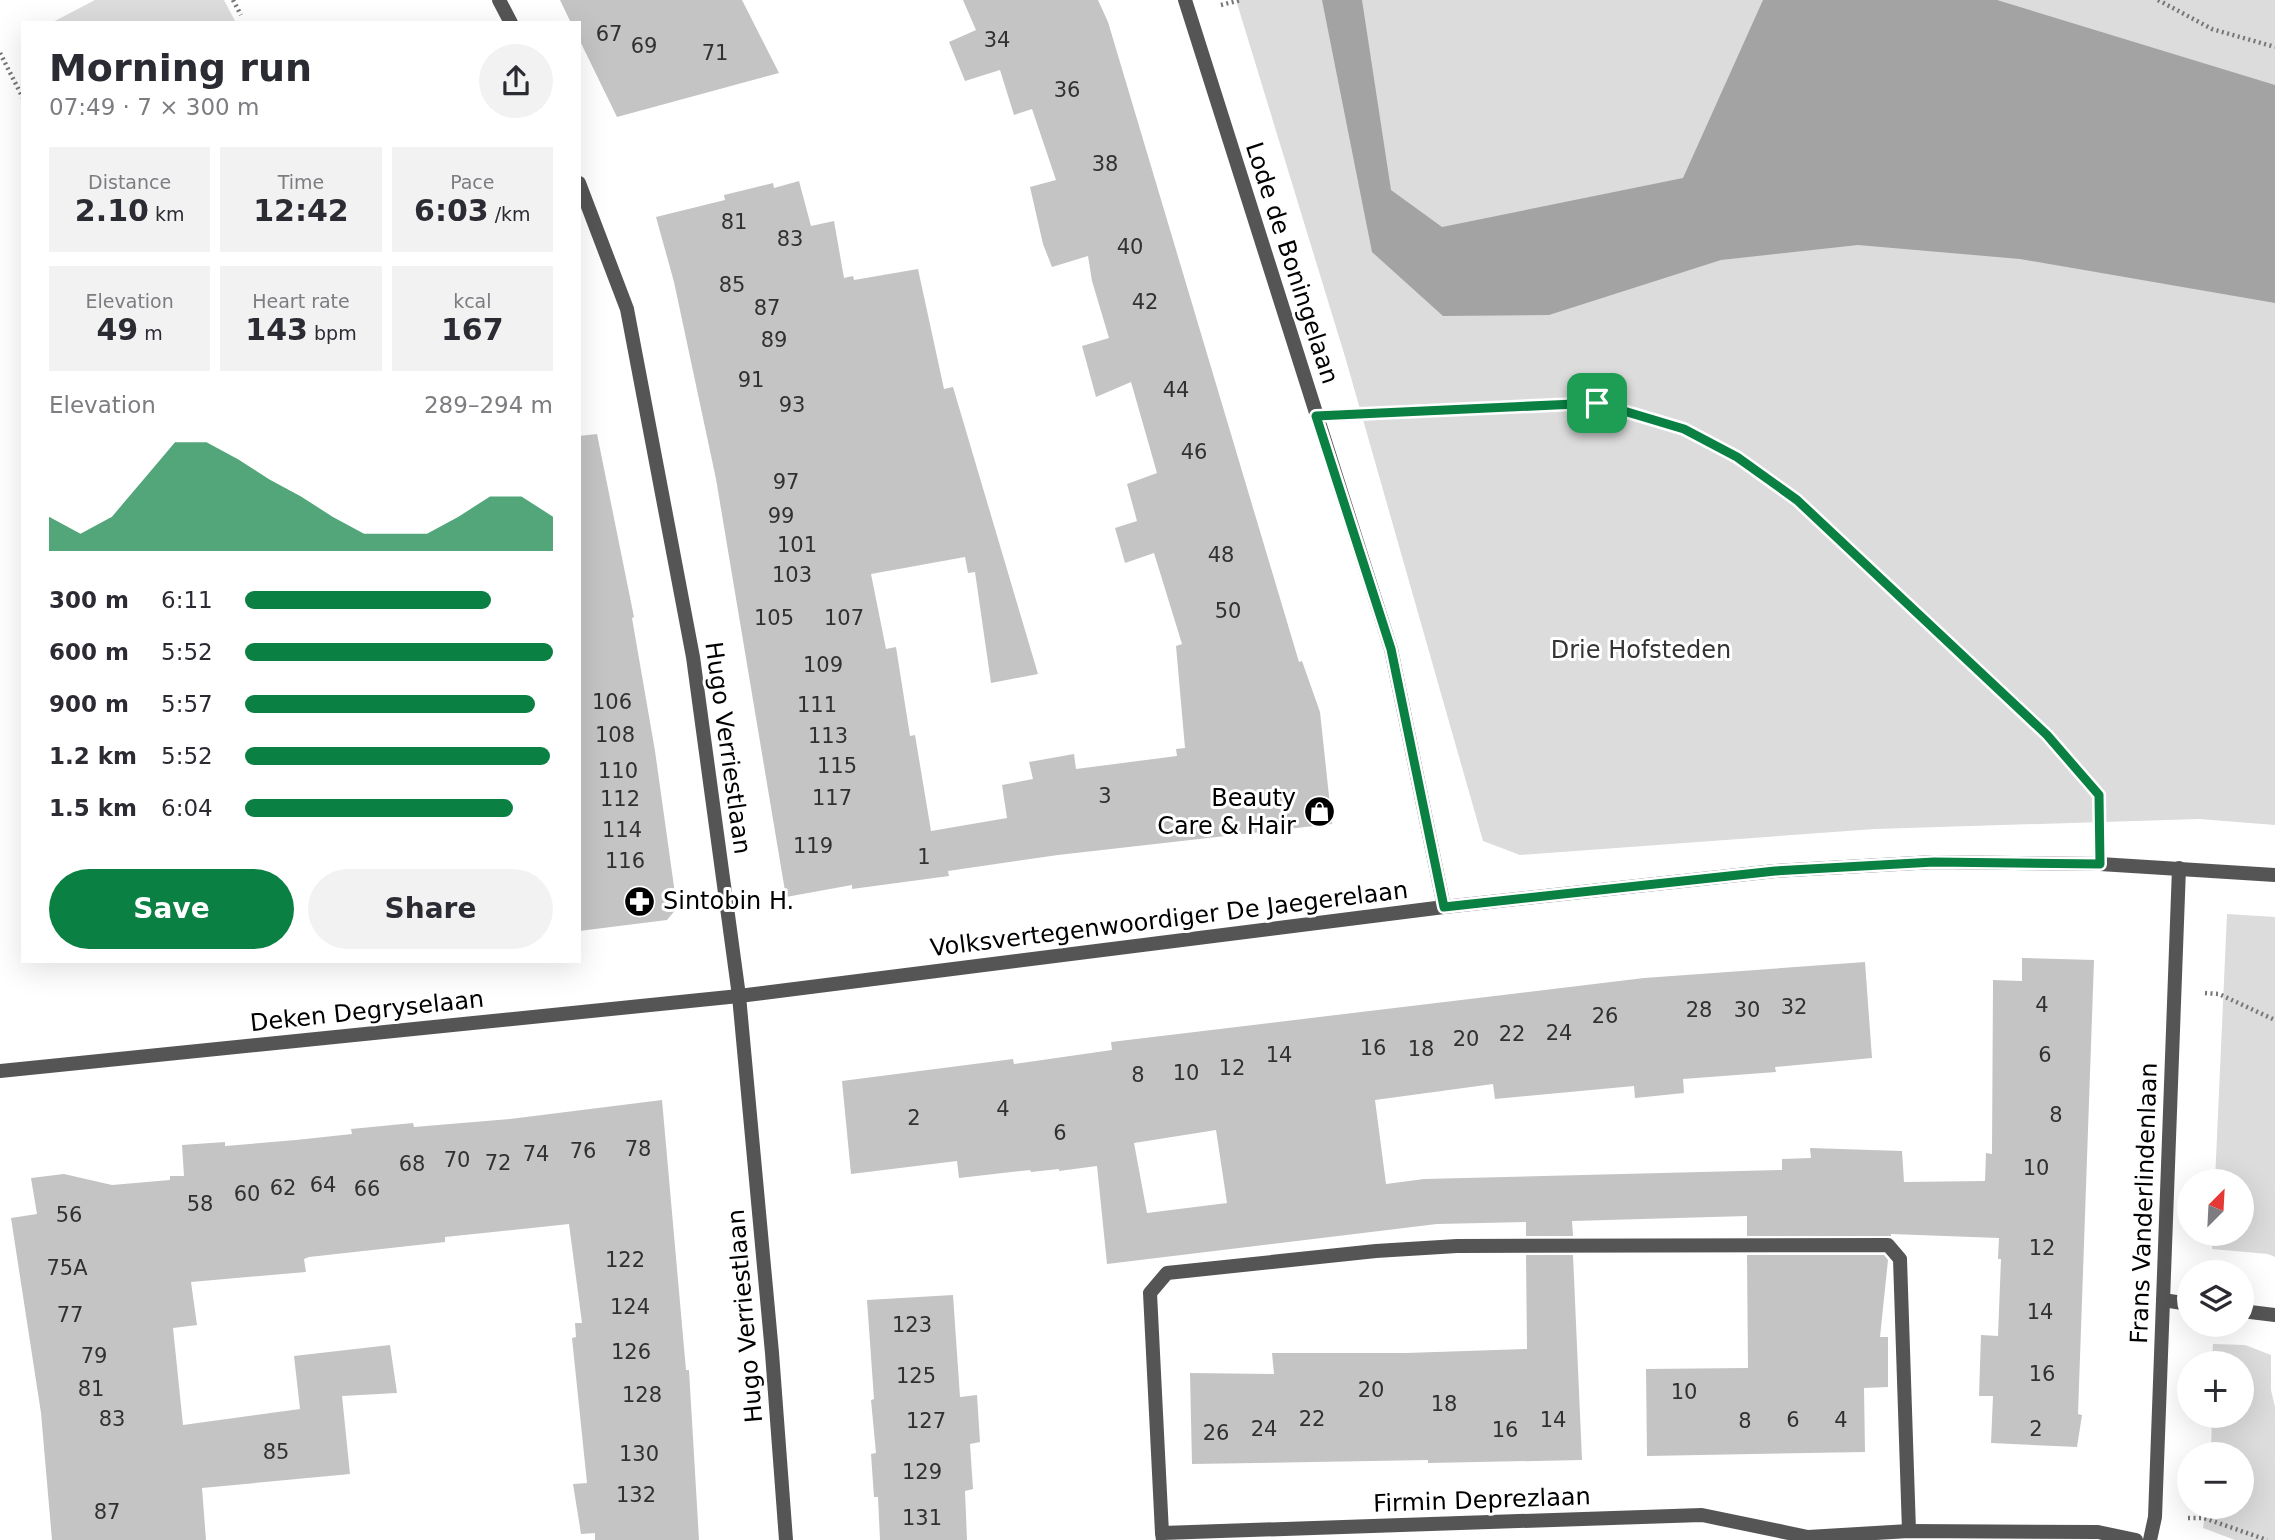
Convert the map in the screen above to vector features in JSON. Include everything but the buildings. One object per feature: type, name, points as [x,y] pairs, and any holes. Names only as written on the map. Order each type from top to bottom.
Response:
[{"type":"street","points":[[499,0],[509,21]]},
{"type":"street","name":"Lode de Boningelaan","points":[[1185,0],[1391,649],[1444,907]]},
{"type":"street","name":"Hugo Verriestlaan","points":[[581,188],[627,309],[693,657],[739,996],[772,1353],[786,1540]]},
{"type":"street","name":"Volksvertegenwoordiger De Jaegerelaan","points":[[739,996],[1444,907],[1775,871],[1934,862],[2100,864],[2275,875]]},
{"type":"street","name":"Frans Vanderlindenlaan","points":[[2150,1540],[2155,1517],[2179,868]]},
{"type":"street","name":"Deken Degryselaan","points":[[0,1071],[739,996]]},
{"type":"street","points":[[1163,1536],[1150,1293],[1167,1273],[1376,1251],[1457,1247],[1888,1245],[1899,1259],[1909,1531]]},
{"type":"street","points":[[2163,1300],[2177,1302]]},
{"type":"street","points":[[2254,1312],[2275,1315]]},
{"type":"street","name":"Firmin Deprezlaan","points":[[1163,1536],[1702,1515],[1806,1539],[1909,1531],[2098,1532],[2136,1540]]},
{"type":"path","points":[[233,0],[241,15]]},
{"type":"path","points":[[2158,0],[2212,29],[2275,47]]},
{"type":"path","points":[[0,53],[21,94]]},
{"type":"path","points":[[1316,416],[1597,403],[1684,429],[1737,457],[1797,500],[2047,735],[2099,795],[2100,864]]},
{"type":"path","points":[[2176,992],[2219,994],[2275,1020]]},
{"type":"path","points":[[2155,1517],[2204,1518],[2267,1540]]},
{"type":"green space","points":[[95,0],[224,0],[235,21],[55,21]]},
{"type":"green space","name":"Drie Hofsteden","points":[[1236,0],[2275,0],[2275,825],[2199,819],[1875,829],[1520,855],[1483,841],[1346,360]]},
{"type":"green space","points":[[2227,914],[2275,917],[2275,1257],[2212,1249],[2212,1246],[2254,1246],[2254,1169],[2216,1169]]},
{"type":"green space","points":[[2213,1344],[2245,1345],[2271,1355],[2271,1390],[2275,1407],[2275,1540],[2235,1540],[2203,1528],[2204,1519],[2254,1519],[2254,1442],[2211,1442],[2212,1428],[2254,1428],[2254,1351],[2213,1351]]},
{"type":"shaded area","points":[[1322,0],[1362,0],[1391,190],[1442,227],[1683,178],[1763,0],[1997,0],[2275,85],[2275,303],[2020,259],[1858,245],[1721,260],[1549,315],[1443,316],[1372,252]]},
{"type":"place","name":"Beauty Care & Hair","points":[[1319,812]]},
{"type":"place","name":"Sintobin H.","points":[[640,901]]},
{"type":"route","points":[[1597,403],[1684,429],[1737,457],[1797,500],[2047,735],[2099,795],[2100,864],[1934,862],[1775,871],[1444,907],[1391,649],[1316,416],[1597,403]]}]
